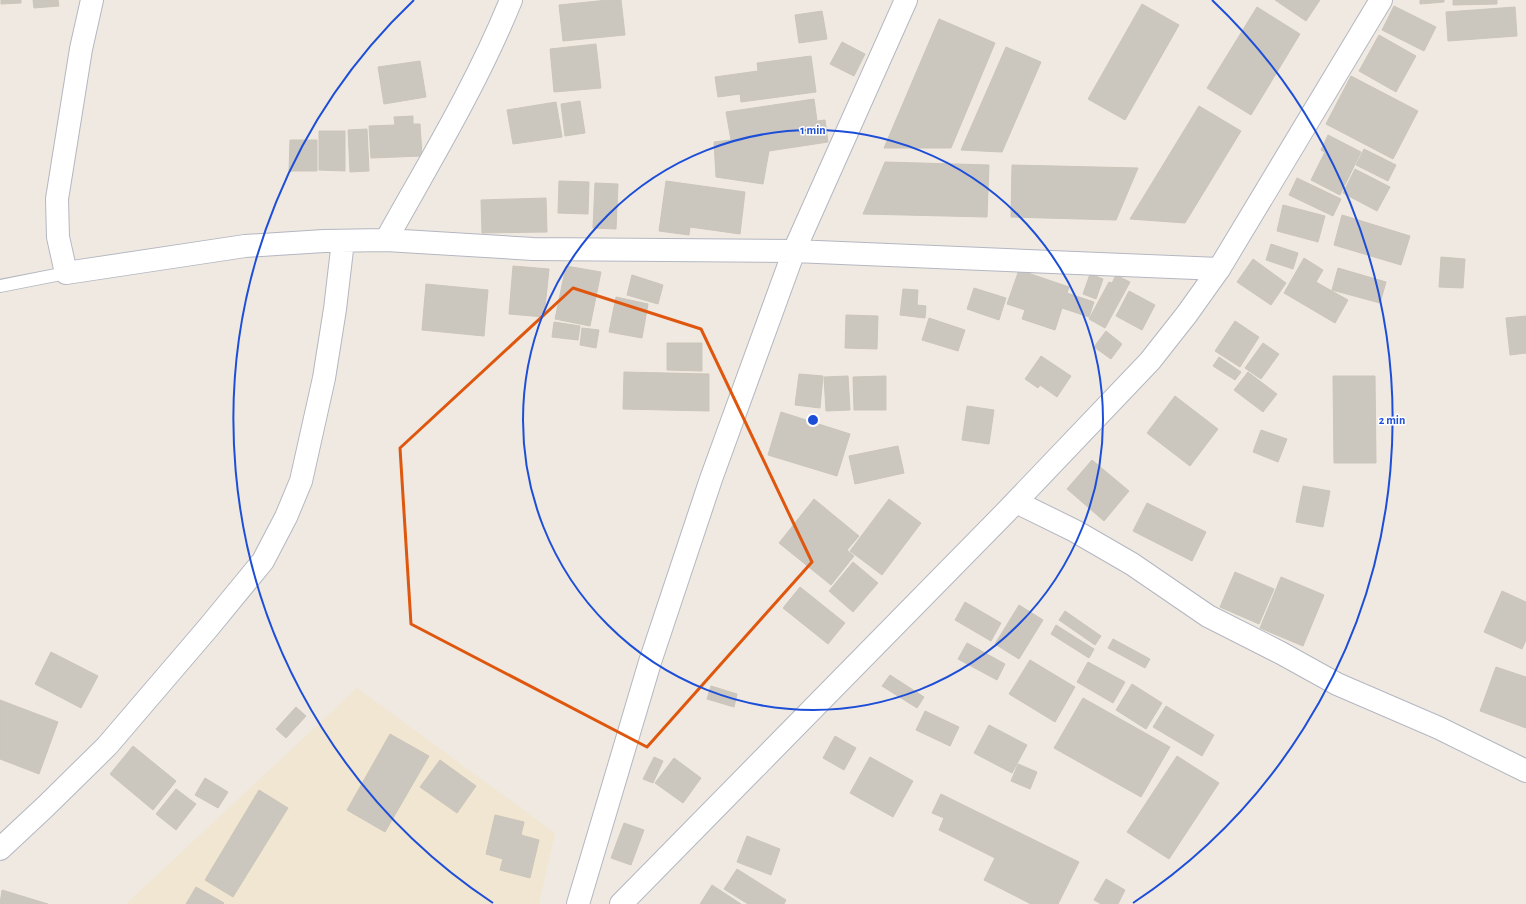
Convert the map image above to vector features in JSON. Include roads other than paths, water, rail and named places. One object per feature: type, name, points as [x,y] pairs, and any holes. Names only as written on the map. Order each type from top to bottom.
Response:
[{"type":"street","points":[[92,0],[81,49],[57,200],[58,237],[66,273],[245,246],[386,240],[533,249],[794,251],[1218,269]]},
{"type":"street","points":[[386,240],[467,94],[511,0]]},
{"type":"street","points":[[578,904],[650,662],[706,493],[794,251],[906,0]]},
{"type":"street","points":[[621,904],[1016,502],[1150,361],[1188,314],[1218,269],[1381,0]]},
{"type":"street","points":[[0,849],[46,806],[106,746],[208,628],[263,561],[286,517],[301,481],[324,378],[335,309],[343,241]]},
{"type":"street","points":[[1016,502],[1075,531],[1132,564],[1208,616],[1281,653],[1337,684],[1439,728],[1526,771]]},
{"type":"lane","points":[[0,286],[66,273]]}]
